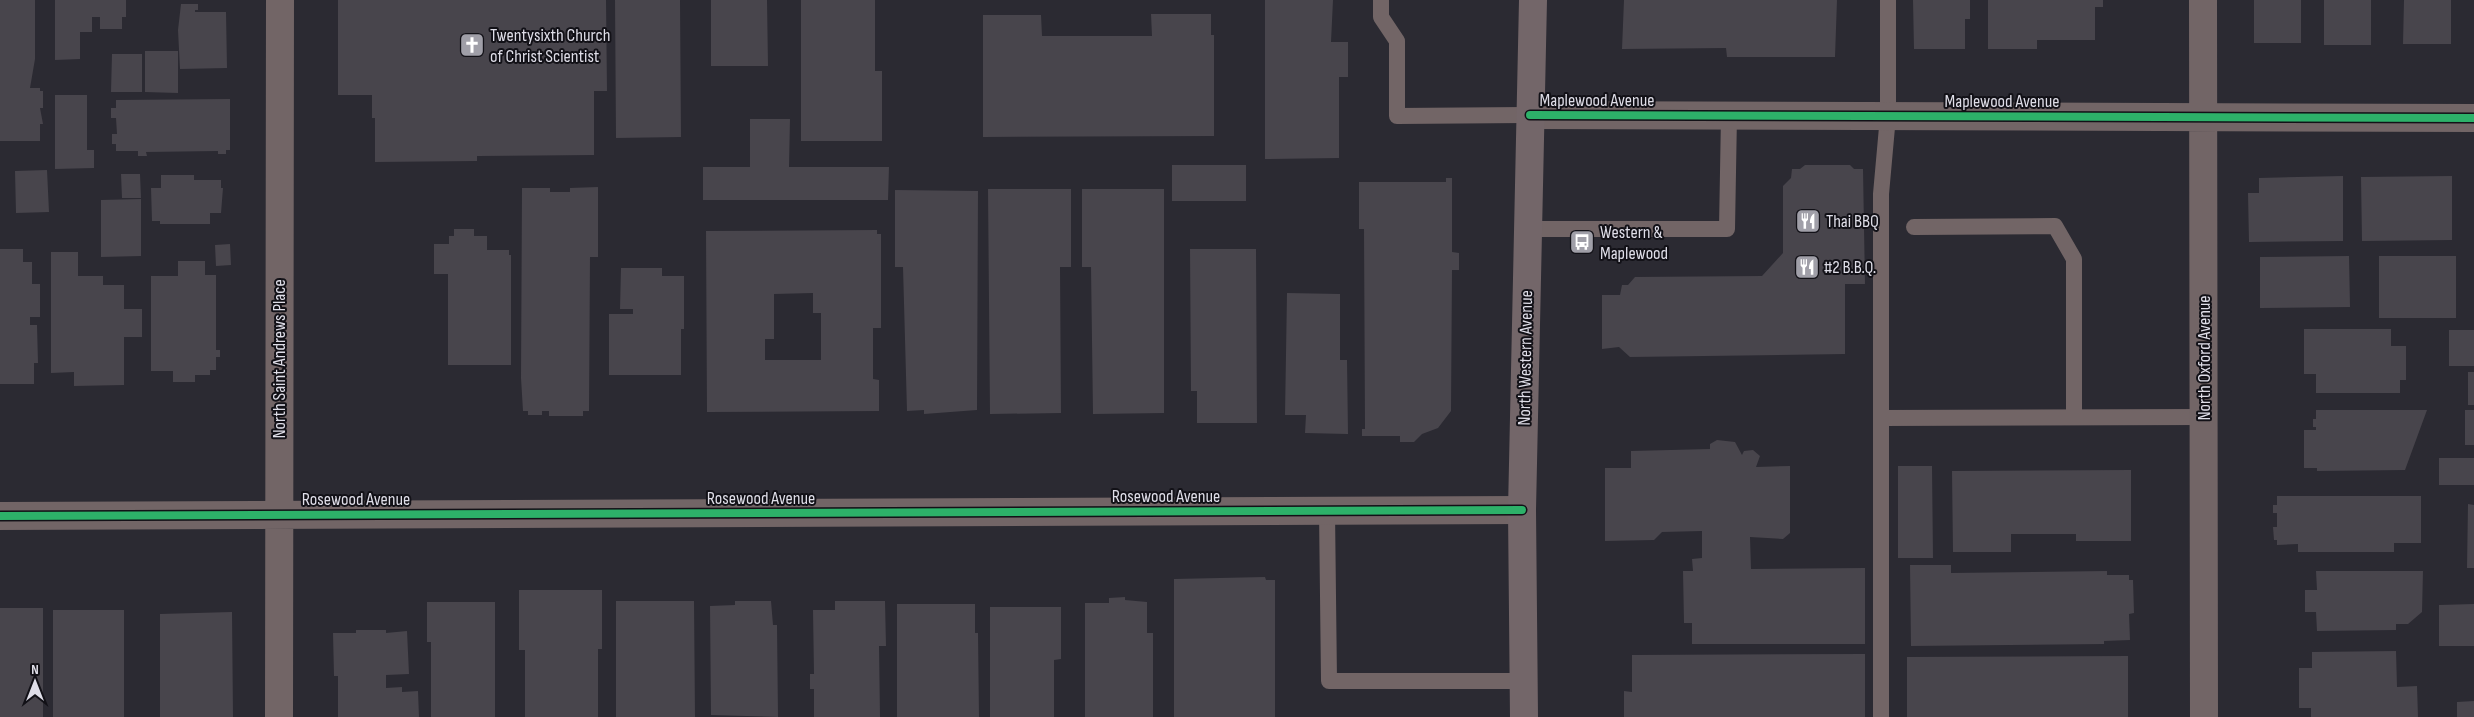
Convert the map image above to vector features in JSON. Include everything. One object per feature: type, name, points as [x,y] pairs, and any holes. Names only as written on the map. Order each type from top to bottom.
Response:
[{"type":"main road","name":"North Western Avenue","points":[[1524,717],[1522,510],[1533,0]]},
{"type":"street","name":"North Saint Andrews Place","points":[[279,717],[280,0]]},
{"type":"street","name":"North Oxford Avenue","points":[[2203,0],[2204,717]]},
{"type":"street","name":"Maplewood Avenue","points":[[1530,115],[2474,118]]},
{"type":"street","name":"Rosewood Avenue","points":[[0,516],[1522,510]]},
{"type":"lane","points":[[1381,0],[1381,16],[1397,41],[1397,116],[1530,115]]},
{"type":"lane","points":[[1881,717],[1881,194],[1888,116],[1888,0]]},
{"type":"lane","points":[[1528,229],[1727,229],[1730,116]]},
{"type":"lane","points":[[1914,227],[2055,226],[2074,259],[2074,417]]},
{"type":"lane","points":[[1881,418],[2204,417]]},
{"type":"lane","points":[[1327,511],[1329,681],[1523,681]]},
{"type":"building","points":[[0,0],[35,0],[35,59],[30,88],[40,88],[40,91],[43,91],[43,108],[40,108],[43,124],[40,124],[40,141],[0,141]]},
{"type":"building","points":[[55,0],[126,0],[126,17],[122,17],[122,29],[100,29],[100,17],[92,17],[92,32],[80,32],[80,59],[55,60]]},
{"type":"building","name":"Twentysixth Church of Christ Scientist","points":[[338,0],[606,0],[607,91],[594,91],[594,155],[477,156],[477,161],[375,162],[375,118],[372,118],[372,95],[338,95]]},
{"type":"building","points":[[615,0],[680,0],[681,137],[616,138]]},
{"type":"building","points":[[711,0],[767,0],[768,66],[711,66]]},
{"type":"building","points":[[801,0],[875,0],[875,71],[882,71],[882,141],[801,141]]},
{"type":"building","points":[[1265,0],[1333,0],[1331,42],[1348,42],[1348,77],[1339,77],[1339,158],[1265,159]]},
{"type":"building","points":[[1624,0],[1837,0],[1835,57],[1727,57],[1726,48],[1622,49]]},
{"type":"building","points":[[1913,0],[1970,0],[1970,19],[1965,19],[1965,49],[1914,49]]},
{"type":"building","points":[[1988,0],[2103,0],[2103,7],[2095,7],[2095,40],[2037,40],[2037,49],[1988,49]]},
{"type":"building","points":[[2254,0],[2301,0],[2301,43],[2254,43]]},
{"type":"building","points":[[2324,0],[2371,0],[2371,45],[2324,45]]},
{"type":"building","points":[[2404,0],[2451,0],[2451,44],[2403,44]]},
{"type":"building","points":[[181,4],[198,4],[198,10],[195,10],[195,12],[226,12],[227,68],[180,69],[178,30]]},
{"type":"building","points":[[1151,14],[1211,14],[1211,35],[1214,35],[1214,136],[983,137],[983,15],[1041,15],[1042,36],[1152,36]]},
{"type":"building","points":[[145,51],[178,51],[178,93],[145,92]]},
{"type":"building","points":[[112,54],[142,54],[142,92],[111,92]]},
{"type":"building","points":[[55,95],[87,95],[87,150],[94,150],[94,168],[55,169]]},
{"type":"building","points":[[230,99],[230,150],[226,150],[226,154],[218,154],[218,151],[146,152],[147,156],[138,156],[138,151],[116,151],[116,144],[112,144],[112,134],[117,134],[116,118],[111,118],[111,108],[116,108],[116,100]]},
{"type":"building","points":[[750,119],[790,119],[789,167],[889,167],[888,200],[703,200],[703,167],[750,167]]},
{"type":"building","points":[[1172,165],[1246,165],[1246,201],[1172,201]]},
{"type":"building","points":[[1805,165],[1850,165],[1854,169],[1863,169],[1865,284],[1845,284],[1845,354],[1630,357],[1619,347],[1602,349],[1602,295],[1620,295],[1622,285],[1628,285],[1635,277],[1762,276],[1783,253],[1783,186],[1791,178],[1792,169],[1800,169]]},
{"type":"building","points":[[47,170],[49,212],[16,213],[15,171]]},
{"type":"building","points":[[121,174],[140,174],[141,198],[122,198]]},
{"type":"building","points":[[161,175],[194,175],[194,180],[221,180],[221,188],[223,188],[221,213],[210,213],[210,224],[160,224],[160,221],[152,221],[151,188],[161,188]]},
{"type":"building","points":[[2343,176],[2343,241],[2249,242],[2248,193],[2259,193],[2259,178]]},
{"type":"building","points":[[2452,176],[2452,240],[2362,241],[2361,177]]},
{"type":"building","points":[[1446,178],[1452,178],[1452,252],[1459,253],[1459,270],[1452,270],[1451,411],[1438,428],[1422,434],[1414,442],[1400,442],[1400,436],[1362,436],[1362,429],[1365,429],[1364,229],[1359,229],[1359,182],[1446,182]]},
{"type":"building","points":[[598,187],[598,257],[590,257],[589,411],[583,411],[583,416],[549,416],[549,411],[542,411],[542,415],[528,415],[528,411],[523,411],[521,378],[522,188],[550,188],[550,192],[570,192],[570,188]]},
{"type":"building","points":[[988,189],[1071,189],[1071,267],[1060,267],[1061,413],[990,414]]},
{"type":"building","points":[[1082,189],[1164,189],[1164,413],[1093,414],[1091,267],[1082,267]]},
{"type":"building","points":[[895,190],[978,191],[977,410],[924,414],[924,410],[907,411],[903,267],[895,267]]},
{"type":"building","points":[[141,199],[141,256],[101,257],[101,200]]},
{"type":"building","points":[[454,229],[474,229],[474,236],[487,236],[487,250],[509,250],[509,255],[511,255],[511,365],[448,365],[448,274],[434,274],[434,244],[449,244],[449,236],[454,236]]},
{"type":"building","points":[[877,230],[877,234],[881,234],[881,328],[873,328],[873,379],[879,380],[879,411],[707,412],[706,231]],"holes":[[[813,293],[813,313],[821,313],[821,360],[765,360],[765,339],[774,339],[774,294]]]},
{"type":"building","points":[[230,244],[231,265],[216,266],[215,245]]},
{"type":"building","points":[[0,249],[23,249],[23,262],[32,262],[32,284],[40,284],[40,317],[30,317],[30,325],[37,325],[38,363],[34,363],[34,384],[0,384]]},
{"type":"building","points":[[1190,249],[1256,249],[1257,423],[1197,423],[1197,391],[1191,391]]},
{"type":"building","points":[[51,252],[78,252],[78,276],[103,276],[103,285],[124,285],[124,309],[142,309],[142,337],[124,337],[124,385],[74,386],[74,372],[51,373]]},
{"type":"building","points":[[2349,256],[2350,307],[2260,308],[2260,257]]},
{"type":"building","points":[[2379,256],[2456,256],[2456,318],[2379,318]]},
{"type":"building","points":[[178,261],[205,261],[205,275],[216,275],[216,350],[220,350],[220,357],[216,357],[216,370],[210,370],[210,375],[195,375],[195,382],[173,382],[173,371],[151,371],[151,276],[178,276]]},
{"type":"building","points":[[621,268],[662,268],[662,276],[684,276],[684,329],[681,329],[681,375],[609,375],[609,314],[633,314],[633,309],[620,309]]},
{"type":"building","points":[[1287,293],[1340,294],[1340,360],[1347,360],[1348,434],[1305,433],[1306,415],[1285,415]]},
{"type":"building","points":[[2304,329],[2391,329],[2391,346],[2406,346],[2406,380],[2400,380],[2400,393],[2316,393],[2316,374],[2304,374]]},
{"type":"building","points":[[2449,330],[2474,330],[2474,366],[2449,366]]},
{"type":"building","points":[[2468,372],[2474,372],[2474,405],[2468,405]]},
{"type":"building","points":[[2316,410],[2427,410],[2405,470],[2317,471],[2317,468],[2304,468],[2304,430],[2316,430],[2316,427],[2313,427],[2313,419],[2316,419]]},
{"type":"building","points":[[2465,410],[2474,410],[2474,445],[2465,445]]},
{"type":"building","points":[[1717,440],[1735,442],[1742,455],[1744,451],[1753,450],[1760,456],[1756,467],[1790,466],[1790,533],[1783,539],[1750,537],[1751,569],[1865,568],[1865,644],[1692,644],[1692,623],[1684,623],[1683,571],[1693,571],[1692,559],[1702,558],[1702,531],[1662,532],[1654,540],[1605,541],[1605,468],[1631,468],[1631,451],[1710,449],[1710,444]]},
{"type":"building","points":[[2439,458],[2474,458],[2474,485],[2439,485]]},
{"type":"building","points":[[1898,466],[1932,466],[1933,558],[1898,558]]},
{"type":"building","points":[[2131,470],[2131,541],[2076,541],[2076,534],[2011,534],[2011,552],[1953,552],[1952,471]]},
{"type":"building","points":[[2277,496],[2421,496],[2421,543],[2394,543],[2394,552],[2298,552],[2298,544],[2277,545],[2277,540],[2274,540],[2273,527],[2277,527],[2277,513],[2273,513],[2273,505],[2277,505]]},
{"type":"building","points":[[2468,504],[2474,505],[2474,568],[2467,568]]},
{"type":"building","points":[[1910,565],[1951,565],[1951,573],[2107,571],[2107,575],[2129,575],[2129,580],[2133,580],[2134,613],[2129,614],[2130,640],[2104,641],[2104,644],[1911,646]]},
{"type":"building","points":[[2316,571],[2423,571],[2422,612],[2408,624],[2396,624],[2396,630],[2317,631],[2316,612],[2305,612],[2305,590],[2317,590]]},
{"type":"building","points":[[1265,577],[1266,580],[1275,580],[1275,717],[1174,717],[1174,579]]},
{"type":"building","points":[[519,590],[602,590],[602,649],[598,649],[598,717],[525,717],[525,650],[519,650]]},
{"type":"building","points":[[1125,597],[1125,600],[1147,602],[1147,633],[1153,633],[1153,717],[1085,717],[1085,603],[1109,603],[1109,598]]},
{"type":"building","points":[[616,601],[694,601],[695,717],[616,717]]},
{"type":"building","points":[[735,601],[771,601],[773,625],[777,625],[778,717],[711,715],[710,606],[735,605]]},
{"type":"building","points":[[835,601],[885,601],[886,646],[879,646],[880,717],[814,717],[814,689],[810,689],[810,674],[814,674],[813,610],[835,610]]},
{"type":"building","points":[[427,602],[495,602],[495,717],[431,717],[431,642],[427,642]]},
{"type":"building","points":[[897,604],[975,604],[975,633],[978,633],[979,717],[897,717]]},
{"type":"building","points":[[2474,604],[2474,646],[2439,646],[2439,605]]},
{"type":"building","points":[[990,607],[1061,607],[1061,659],[1054,660],[1054,717],[990,717]]},
{"type":"building","points":[[0,608],[43,608],[43,717],[0,717]]},
{"type":"building","points":[[53,610],[124,610],[124,717],[53,717]]},
{"type":"building","points":[[232,612],[233,717],[160,717],[160,614]]},
{"type":"building","points":[[356,630],[386,630],[386,633],[407,631],[409,674],[386,675],[386,688],[402,687],[402,692],[418,691],[419,717],[338,717],[338,676],[334,676],[333,633],[356,633]]},
{"type":"building","points":[[2396,651],[2397,687],[2417,686],[2418,717],[2311,717],[2311,708],[2299,708],[2299,668],[2312,668],[2312,652]]},
{"type":"building","points":[[1865,654],[1865,717],[1624,717],[1624,691],[1632,692],[1632,655]]},
{"type":"building","points":[[2128,656],[2128,717],[1907,717],[1907,657]]},
{"type":"building","points":[[2474,701],[2474,717],[2457,717],[2457,702]]},
{"type":"cycle path","points":[[1530,115],[2474,118]]},
{"type":"cycle path","points":[[0,516],[1522,510]]},
{"type":"place","name":"Twentysixth Church of Christ Scientist","points":[[472,45]]},
{"type":"place","name":"Thai BBQ","points":[[1808,221]]},
{"type":"place","name":"Western & Maplewood","points":[[1582,242]]},
{"type":"place","name":"#2 B.B.Q.","points":[[1807,267]]}]
